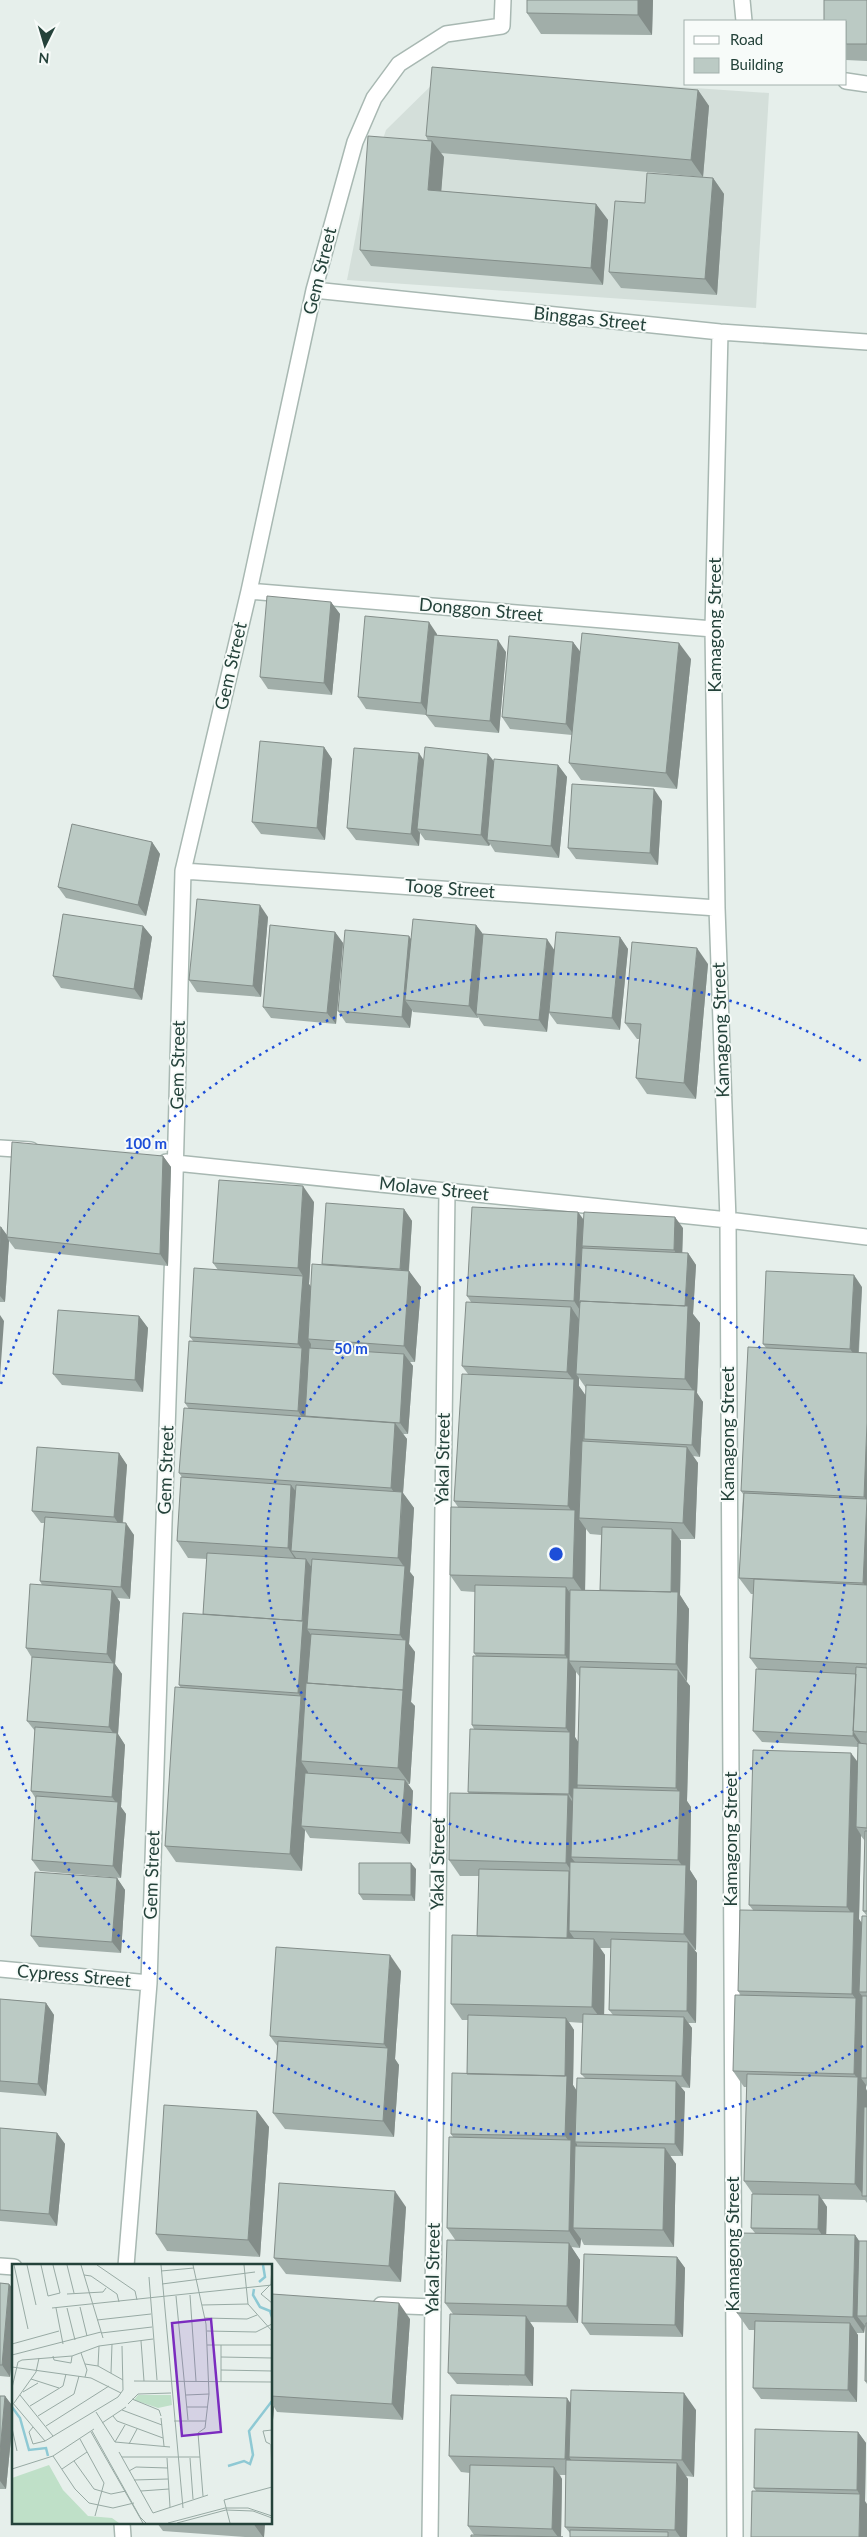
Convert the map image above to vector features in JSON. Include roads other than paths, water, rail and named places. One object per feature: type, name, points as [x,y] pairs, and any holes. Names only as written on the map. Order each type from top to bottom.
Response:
[{"type":"street","name":"Gem Street","points":[[126,2264],[149,1984],[176,1163],[183,871],[249,591],[314,290],[355,142],[374,98],[399,64],[446,34],[502,26],[503,0]]},
{"type":"street","points":[[742,0],[744,20]]},
{"type":"street","points":[[847,81],[867,84]]},
{"type":"street","name":"Binggas Street","points":[[314,290],[720,332],[867,342]]},
{"type":"street","name":"Kamagong Street","points":[[720,332],[713,629],[716,908],[728,1220],[735,2537]]},
{"type":"street","name":"Donggon Street","points":[[249,591],[713,629]]},
{"type":"street","name":"Toog Street","points":[[183,871],[716,908]]},
{"type":"street","points":[[0,1148],[49,1152]]},
{"type":"street","name":"Molave Street","points":[[146,1160],[728,1220],[867,1237]]},
{"type":"street","name":"Yakal Street","points":[[430,2537],[447,1191]]},
{"type":"street","name":"Cypress Street","points":[[0,1969],[149,1984]]},
{"type":"street","points":[[365,2304],[432,2307]]},
{"type":"street","points":[[122,2524],[123,2537]]}]
